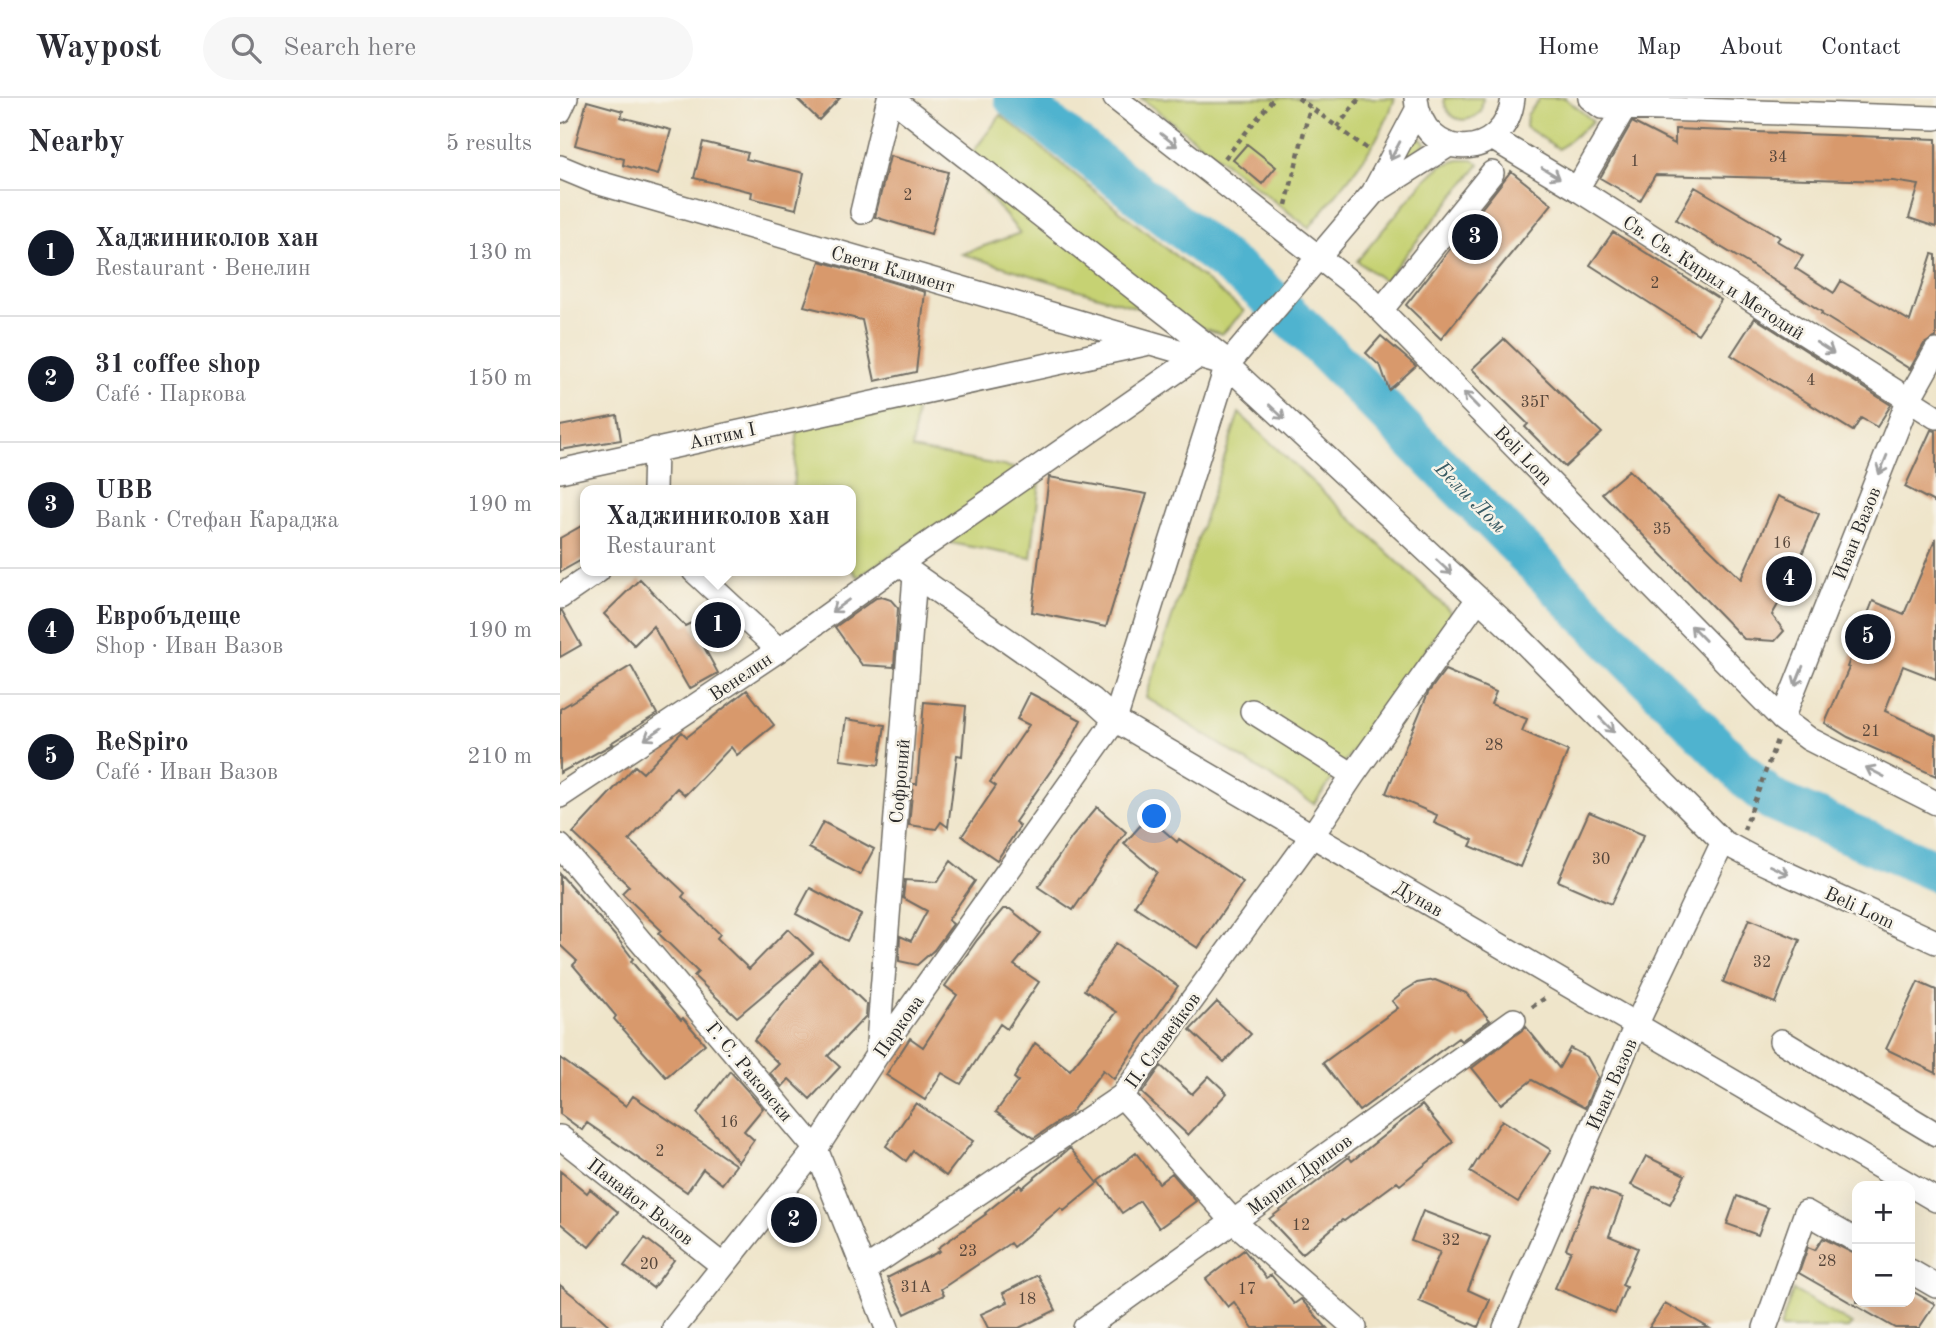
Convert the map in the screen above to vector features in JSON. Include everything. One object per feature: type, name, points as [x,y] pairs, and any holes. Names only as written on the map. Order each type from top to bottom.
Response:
[{"type":"street","points":[[560,111],[566,98]]},
{"type":"street","points":[[862,212],[890,98]]},
{"type":"street","name":"Beli Lom","points":[[890,98],[1228,364],[1478,600],[1723,842],[1936,943]]},
{"type":"street","name":"Beli Lom","points":[[1115,98],[1319,256],[1381,309],[1782,719],[1809,739],[1936,803]]},
{"type":"street","points":[[1417,104],[1423,125],[1434,138],[1449,145],[1472,147],[1492,138],[1502,128],[1510,115],[1513,98]]},
{"type":"street","points":[[1590,98],[1602,107],[1628,103],[1936,118]]},
{"type":"street","points":[[1577,189],[1628,103]]},
{"type":"street","points":[[1228,364],[1373,192],[1417,104]]},
{"type":"street","name":"Св. Св. Кирил и Методий","points":[[1492,138],[1936,417]]},
{"type":"street","points":[[1373,192],[1449,145]]},
{"type":"street","name":"Свети Климент","points":[[560,167],[596,182],[1228,364]]},
{"type":"street","points":[[1381,309],[1492,173]]},
{"type":"street","name":"Антим I","points":[[560,471],[1148,343]]},
{"type":"street","name":"Иван Вазов","points":[[1782,719],[1908,401],[1936,351]]},
{"type":"street","name":"Венелин","points":[[560,796],[779,650],[907,570],[1197,357]]},
{"type":"street","name":"Паркова","points":[[674,1328],[816,1149],[877,1055],[1115,720],[1228,364]]},
{"type":"street","points":[[654,485],[655,449]]},
{"type":"street","name":"Дунав","points":[[907,570],[1093,700],[1115,720],[1936,1200]]},
{"type":"street","name":"Софроний","points":[[877,1055],[907,570]]},
{"type":"street","points":[[560,597],[591,576]]},
{"type":"street","points":[[699,576],[779,650]]},
{"type":"street","name":"П. Славейков","points":[[865,1270],[1122,1096],[1312,836],[1478,600]]},
{"type":"street","points":[[1252,711],[1353,775]]},
{"type":"street","name":"Иван Вазов","points":[[1505,1328],[1637,1023],[1723,842]]},
{"type":"street","name":"Г. С. Раковски","points":[[560,846],[816,1149],[887,1328]]},
{"type":"street","name":"Марин Дринов","points":[[1085,1328],[1514,1020]]},
{"type":"street","points":[[1781,1041],[1936,1134]]},
{"type":"street","points":[[1122,1096],[1233,1221],[1355,1328]]},
{"type":"street","name":"Панайот Волов","points":[[560,1137],[722,1265]]},
{"type":"street","points":[[1765,1328],[1806,1212],[1852,1238]]},
{"type":"street","points":[[1915,1274],[1936,1286]]},
{"type":"path","points":[[1218,166],[1273,98]]},
{"type":"path","points":[[1298,98],[1380,158]]},
{"type":"path","points":[[1337,127],[1360,98]]},
{"type":"path","points":[[1283,216],[1310,107]]},
{"type":"path","points":[[1749,816],[1773,753]]},
{"type":"path","points":[[1514,1020],[1566,983]]},
{"type":"green space","points":[[1141,98],[1395,98],[1369,150],[1309,228]]},
{"type":"green space","points":[[1444,98],[1483,98],[1481,111],[1463,120],[1448,112]]},
{"type":"green space","points":[[1540,98],[1565,98],[1593,121],[1559,149],[1526,127],[1527,115]]},
{"type":"green space","points":[[1001,115],[1244,311],[1222,334],[962,254],[1020,233],[963,165]]},
{"type":"green space","points":[[1415,134],[1426,143],[1394,170]]},
{"type":"green space","points":[[1459,160],[1473,160],[1480,164],[1384,281],[1357,261],[1424,181],[1442,165]]},
{"type":"green space","points":[[917,401],[912,449],[1041,473],[1031,558],[919,537],[858,577],[856,485],[793,485],[798,424]]},
{"type":"green space","points":[[1239,413],[1452,613],[1314,804],[1146,697]]},
{"type":"green space","points":[[1793,1290],[1852,1324],[1848,1328],[1780,1328]]},
{"type":"building","points":[[796,98],[840,98],[819,120]]},
{"type":"building","points":[[587,101],[623,111],[621,117],[671,130],[658,175],[623,165],[624,159],[575,145]]},
{"type":"building","points":[[1632,122],[1675,144],[1675,129],[1936,139],[1936,227],[1909,218],[1919,185],[1893,181],[1655,175],[1640,201],[1600,178]]},
{"type":"building","points":[[703,142],[748,153],[746,159],[804,173],[796,209],[751,198],[752,192],[694,178]]},
{"type":"building","points":[[1247,144],[1276,167],[1262,184],[1233,160]]},
{"type":"building","points":[[890,156],[948,172],[931,234],[875,217]]},
{"type":"building","points":[[1511,171],[1552,204],[1441,339],[1406,305]]},
{"type":"building","points":[[1695,187],[1780,237],[1777,241],[1803,256],[1795,268],[1834,293],[1841,281],[1910,321],[1932,254],[1936,255],[1936,337],[1924,344],[1910,369],[1821,314],[1822,312],[1749,264],[1676,220]]},
{"type":"building","points":[[1613,232],[1721,300],[1698,334],[1590,265]]},
{"type":"building","points":[[820,261],[925,292],[916,372],[875,381],[862,320],[804,306]]},
{"type":"building","points":[[1755,318],[1891,405],[1877,427],[1861,418],[1853,431],[1731,355]]},
{"type":"building","points":[[1381,336],[1416,366],[1389,390],[1381,367],[1366,353]]},
{"type":"building","points":[[1504,339],[1602,433],[1565,467],[1525,427],[1528,424],[1472,369]]},
{"type":"building","points":[[617,415],[621,440],[560,450],[560,426]]},
{"type":"building","points":[[1931,430],[1936,431],[1936,503],[1905,487]]},
{"type":"building","points":[[1629,470],[1741,579],[1778,496],[1819,514],[1788,587],[1772,615],[1784,631],[1775,641],[1744,639],[1602,493]]},
{"type":"building","points":[[1049,477],[1147,494],[1106,627],[1032,612]]},
{"type":"building","points":[[580,527],[580,561],[560,572],[560,538]]},
{"type":"building","points":[[1936,538],[1936,679],[1903,666],[1885,711],[1936,735],[1936,776],[1848,737],[1825,723],[1849,668],[1847,667],[1873,601],[1904,614]]},
{"type":"building","points":[[640,579],[685,626],[691,623],[718,673],[689,689],[653,626],[634,645],[604,614]]},
{"type":"building","points":[[876,598],[891,600],[898,608],[894,667],[862,665],[835,627]]},
{"type":"building","points":[[560,611],[581,645],[560,657]]},
{"type":"building","points":[[631,666],[657,714],[611,743],[613,744],[560,773],[560,709]]},
{"type":"building","points":[[1445,670],[1496,692],[1491,704],[1527,719],[1522,731],[1568,751],[1520,867],[1470,846],[1473,840],[1434,823],[1437,815],[1386,793],[1428,693]]},
{"type":"building","points":[[747,690],[774,725],[737,755],[731,747],[685,795],[677,788],[629,840],[685,893],[682,897],[720,934],[717,938],[749,969],[788,929],[813,953],[737,1017],[694,976],[698,972],[658,933],[661,930],[622,893],[629,886],[573,833],[635,766],[643,773],[682,732],[687,737]]},
{"type":"building","points":[[1030,693],[1081,720],[1068,746],[1015,822],[1020,826],[997,860],[962,836],[996,786],[990,782],[1029,725],[1017,719]]},
{"type":"building","points":[[924,702],[966,706],[962,756],[957,755],[948,827],[941,822],[936,829],[909,825],[913,784],[917,784]]},
{"type":"building","points":[[846,719],[885,725],[879,765],[840,760]]},
{"type":"building","points":[[1097,807],[1126,832],[1073,910],[1038,887],[1072,837]]},
{"type":"building","points":[[1589,812],[1644,835],[1611,904],[1558,881]]},
{"type":"building","points":[[1148,817],[1177,842],[1179,839],[1243,882],[1198,948],[1134,906],[1157,872],[1124,844]]},
{"type":"building","points":[[823,822],[874,849],[860,875],[809,848]]},
{"type":"building","points":[[951,861],[975,881],[948,920],[953,924],[934,950],[917,965],[899,961],[900,936],[911,941],[927,911],[903,898],[905,880],[937,882]]},
{"type":"building","points":[[560,874],[617,938],[633,959],[631,961],[681,1020],[683,1018],[705,1044],[666,1077],[614,1019],[616,1016],[573,965],[577,961],[560,945]]},
{"type":"building","points":[[810,888],[861,915],[847,941],[796,914]]},
{"type":"building","points":[[1003,909],[1010,909],[1040,933],[1014,965],[1039,982],[1007,1029],[1000,1024],[961,1084],[942,1073],[925,1100],[886,1075],[910,1038],[923,1047],[957,995],[945,986],[977,940]]},
{"type":"building","points":[[1749,919],[1800,940],[1775,1003],[1723,982]]},
{"type":"building","points":[[1116,943],[1178,986],[1114,1079],[1103,1070],[1070,1114],[1034,1138],[996,1112],[1018,1081],[1014,1078],[1035,1043],[1070,1070],[1117,1012],[1084,990]]},
{"type":"building","points":[[819,959],[867,1005],[866,1016],[828,1056],[840,1067],[810,1099],[789,1079],[782,1087],[770,1073],[779,1064],[754,1040]]},
{"type":"building","points":[[1435,980],[1466,993],[1490,1020],[1461,1041],[1458,1038],[1359,1111],[1323,1063],[1398,1008],[1392,1001],[1404,991],[1417,983]]},
{"type":"building","points":[[1918,982],[1936,990],[1936,1073],[1886,1049]]},
{"type":"building","points":[[1217,1002],[1251,1034],[1224,1062],[1190,1030]]},
{"type":"building","points":[[1526,1027],[1559,1068],[1570,1048],[1587,1057],[1598,1077],[1585,1108],[1532,1080],[1501,1104],[1472,1068]]},
{"type":"building","points":[[560,1058],[626,1106],[633,1096],[736,1165],[722,1184],[703,1169],[687,1192],[587,1123],[582,1130],[560,1114]]},
{"type":"building","points":[[1161,1066],[1192,1094],[1209,1076],[1227,1093],[1188,1135],[1142,1093]]},
{"type":"building","points":[[730,1071],[763,1108],[744,1131],[754,1140],[738,1162],[697,1113]]},
{"type":"building","points":[[916,1103],[973,1141],[946,1176],[913,1151],[906,1161],[886,1146]]},
{"type":"building","points":[[1422,1105],[1453,1142],[1400,1185],[1397,1182],[1342,1220],[1302,1254],[1269,1219],[1349,1157],[1352,1161]]},
{"type":"building","points":[[1502,1120],[1551,1150],[1518,1202],[1470,1172]]},
{"type":"building","points":[[1070,1148],[1098,1183],[1064,1211],[1061,1208],[1013,1247],[1010,1243],[941,1289],[944,1295],[905,1314],[887,1278],[940,1251],[938,1248],[986,1214],[1020,1185],[1022,1188]]},
{"type":"building","points":[[1136,1153],[1159,1183],[1172,1173],[1196,1201],[1159,1228],[1140,1201],[1122,1213],[1099,1181]]},
{"type":"building","points":[[1646,1156],[1685,1175],[1670,1204],[1631,1185]]},
{"type":"building","points":[[560,1171],[587,1193],[590,1189],[618,1212],[589,1247],[560,1223]]},
{"type":"building","points":[[1591,1187],[1623,1198],[1609,1236],[1638,1248],[1622,1285],[1626,1287],[1615,1314],[1555,1288],[1571,1251],[1566,1249]]},
{"type":"building","points":[[1737,1196],[1768,1208],[1758,1235],[1727,1224]]},
{"type":"building","points":[[1423,1211],[1490,1237],[1468,1290],[1490,1300],[1478,1327],[1419,1301],[1440,1252],[1411,1241]]},
{"type":"building","points":[[645,1238],[674,1260],[653,1288],[624,1266]]},
{"type":"building","points":[[1823,1238],[1852,1252],[1852,1303],[1799,1273],[1808,1247],[1815,1250]]},
{"type":"building","points":[[1244,1250],[1266,1278],[1271,1275],[1294,1304],[1301,1299],[1327,1328],[1253,1328],[1234,1302],[1228,1307],[1206,1279]]},
{"type":"building","points":[[1038,1275],[1056,1310],[1019,1328],[988,1328],[981,1314],[1008,1302],[1003,1293]]},
{"type":"building","points":[[560,1285],[594,1312],[612,1328],[560,1328]]},
{"type":"building","points":[[1915,1293],[1935,1304],[1919,1328],[1895,1328],[1858,1307],[1915,1307]]},
{"type":"building","points":[[1665,1303],[1709,1328],[1649,1328]]},
{"type":"waterway","name":"Бели Лом","points":[[1015,98],[1258,287],[1309,334],[1752,783],[1772,800],[1936,871]]},
{"type":"place","name":"UBB","points":[[1475,237]]},
{"type":"place","name":"Евробъдеще","points":[[1789,579]]},
{"type":"place","name":"Хаджиниколов хан","points":[[718,625]]},
{"type":"place","name":"ReSpiro","points":[[1868,637]]},
{"type":"place","name":"31 coffee shop","points":[[794,1220]]}]
